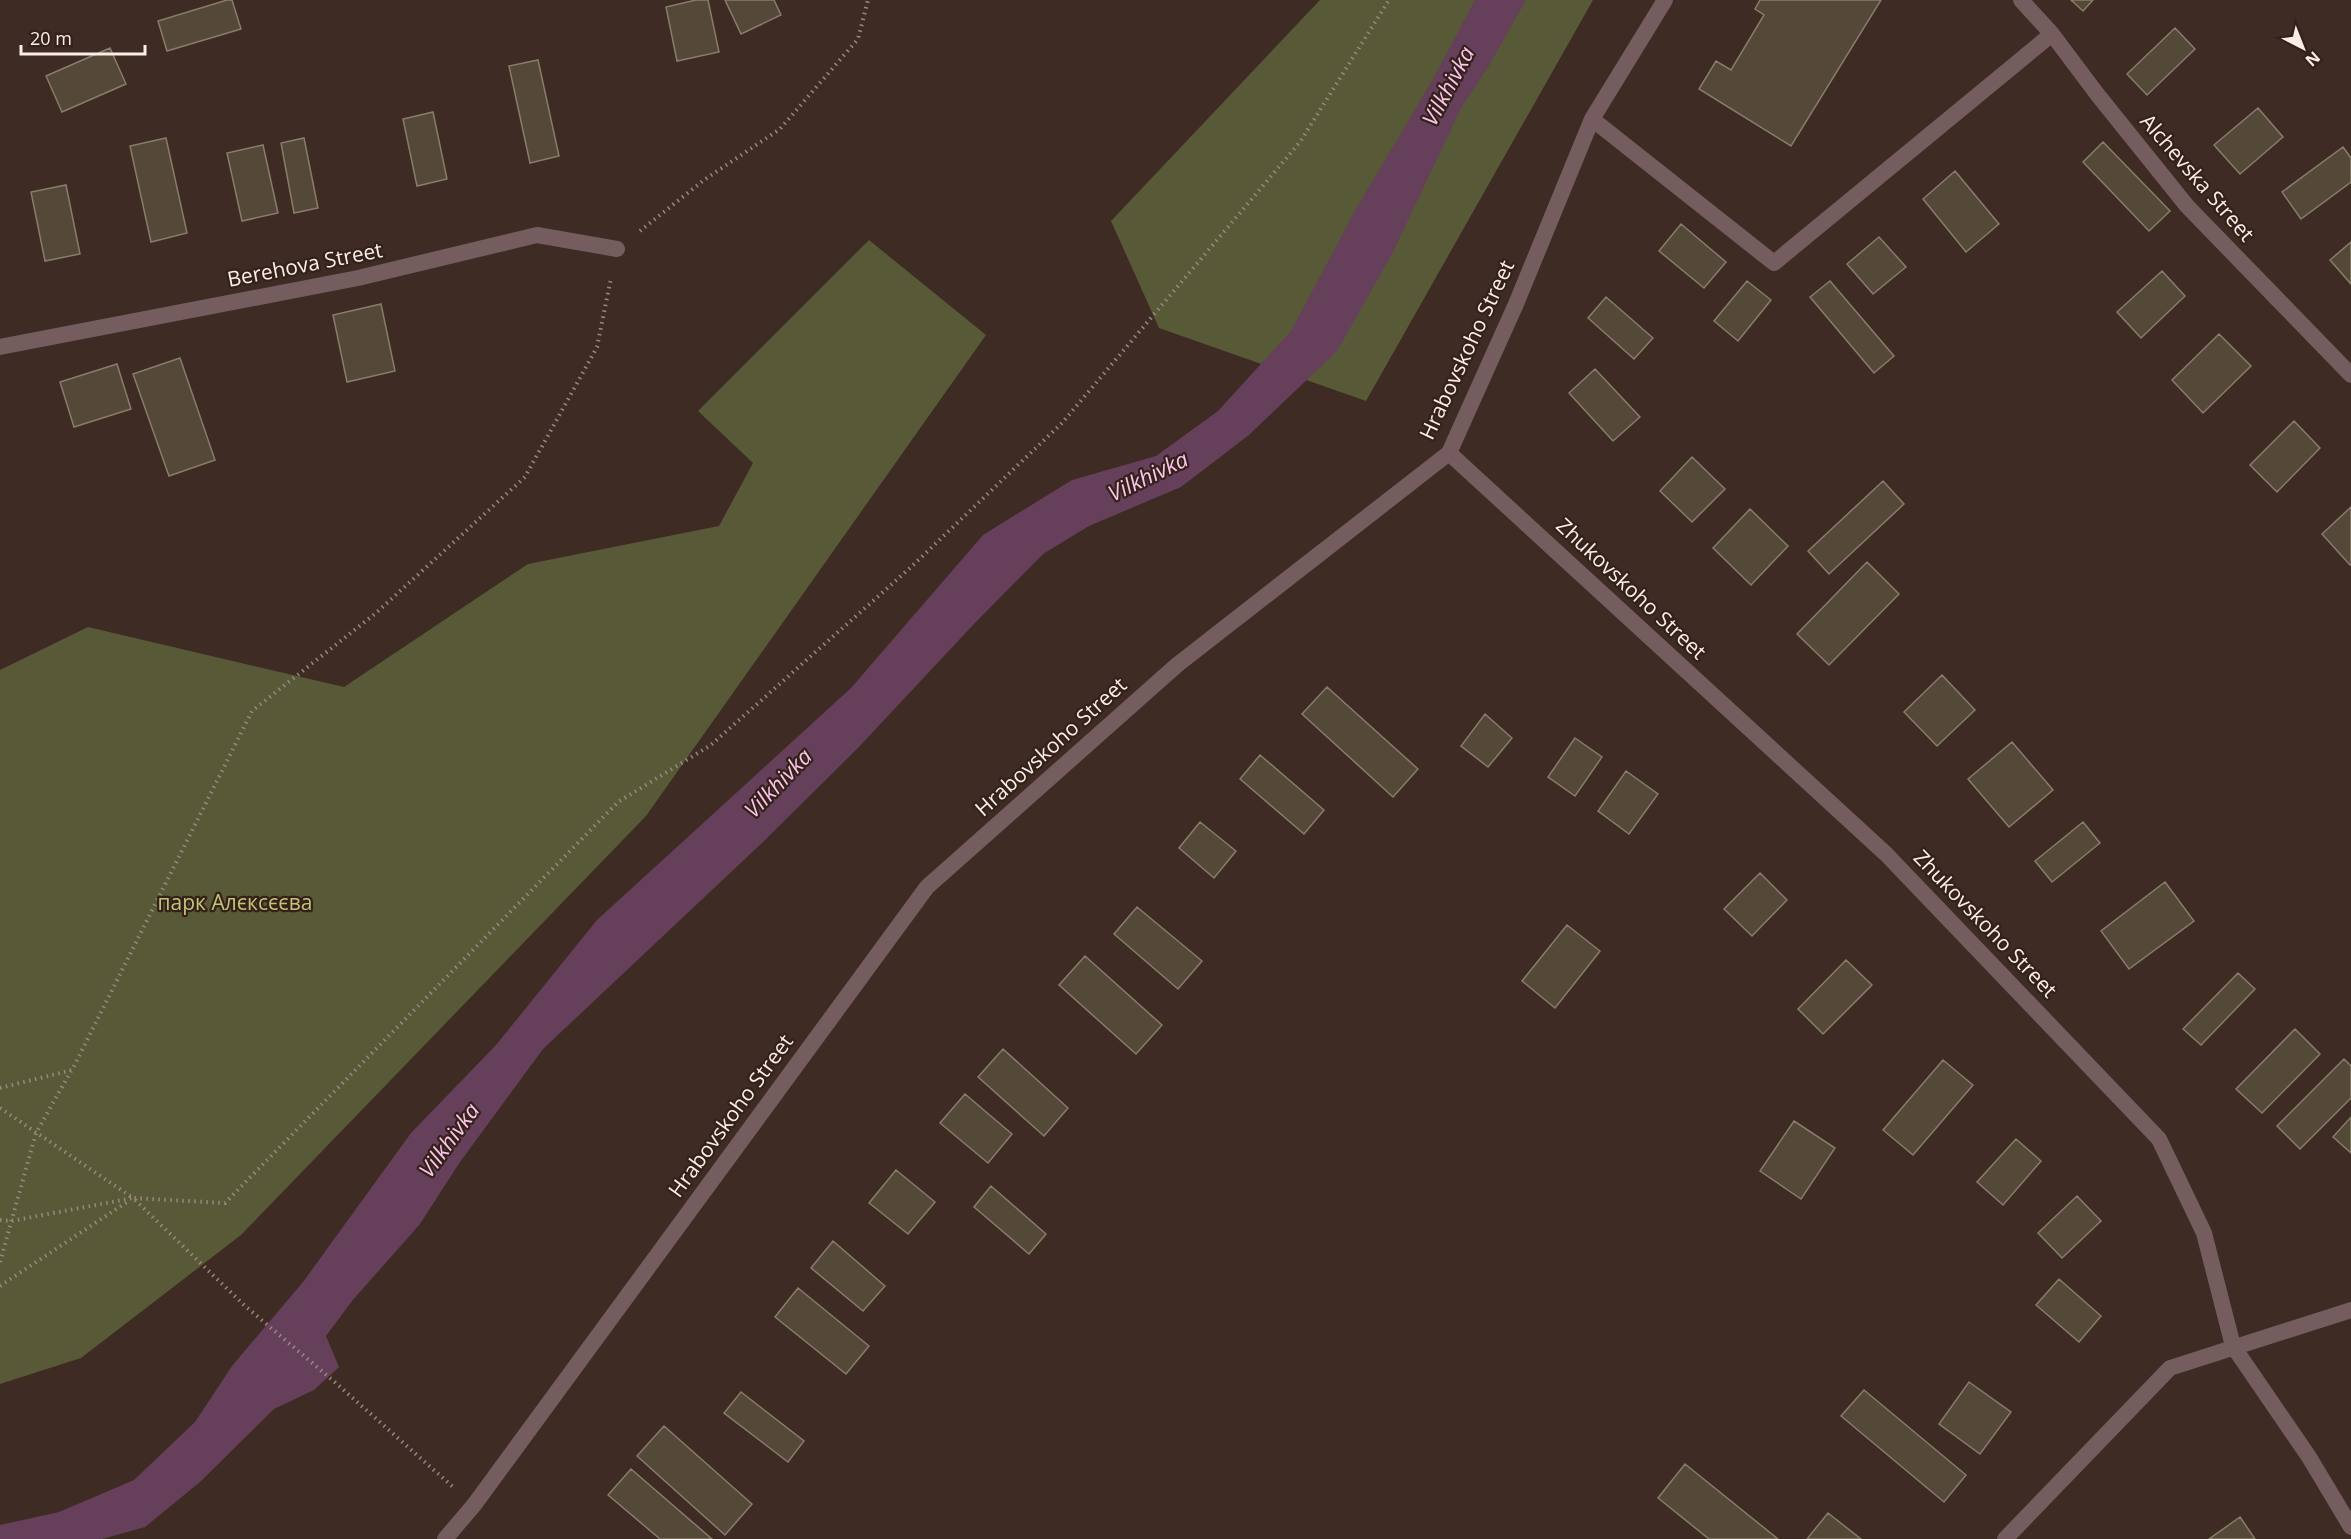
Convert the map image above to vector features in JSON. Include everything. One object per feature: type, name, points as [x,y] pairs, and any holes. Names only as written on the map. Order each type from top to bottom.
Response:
[{"type":"street","name":"Hrabovskoho Street","points":[[445,1539],[474,1505],[927,887],[1176,665],[1449,453],[1516,304],[1593,119],[1665,0]]},
{"type":"street","name":"Alchevska Street","points":[[2021,0],[2052,34],[2187,206],[2351,375]]},
{"type":"street","points":[[1593,119],[1774,263],[2052,34]]},
{"type":"street","name":"Berehova Street","points":[[0,347],[358,278],[537,235],[617,249]]},
{"type":"street","name":"Zhukovskoho Street","points":[[1449,453],[1886,854],[2159,1139],[2204,1233],[2233,1346],[2309,1457],[2351,1527]]},
{"type":"street","points":[[2005,1539],[2170,1368],[2351,1310]]},
{"type":"path","points":[[0,1263],[36,1133],[72,1070],[252,711],[376,613],[525,477],[597,347],[617,249],[704,180],[780,129],[858,39],[868,0]]},
{"type":"path","points":[[0,1220],[11,1221],[133,1198],[225,1203],[618,802],[711,745],[910,568],[1062,423],[1292,151],[1389,0]]},
{"type":"path","points":[[0,1088],[72,1070]]},
{"type":"path","points":[[0,1108],[133,1198],[244,1305],[474,1505]]},
{"type":"path","points":[[0,1286],[133,1198]]},
{"type":"green space","points":[[1320,0],[1593,0],[1366,401],[1159,328],[1111,221]]},
{"type":"green space","name":"парк Алєксєєва","points":[[869,240],[986,335],[646,816],[241,1235],[81,1358],[0,1384],[0,670],[88,627],[344,687],[528,564],[719,526],[753,463],[698,411]]},
{"type":"water","name":"Vilkhivka","points":[[1475,0],[1526,0],[1488,67],[1461,108],[1392,254],[1337,351],[1249,435],[1181,487],[1089,526],[1043,554],[857,749],[763,842],[543,1049],[460,1162],[420,1224],[352,1301],[326,1336],[339,1367],[314,1390],[274,1409],[200,1482],[145,1527],[102,1539],[0,1539],[0,1525],[59,1512],[134,1480],[195,1422],[232,1366],[303,1282],[411,1133],[496,1045],[597,920],[851,688],[983,535],[1072,480],[1156,456],[1218,411],[1291,331],[1356,209],[1432,81]]},
{"type":"building","points":[[232,0],[241,29],[167,51],[158,21]]},
{"type":"building","points":[[696,0],[708,0],[719,52],[677,61],[666,7]]},
{"type":"building","points":[[725,0],[774,0],[781,15],[741,34]]},
{"type":"building","points":[[1760,0],[1881,0],[1791,146],[1699,89],[1716,61],[1731,70],[1764,15],[1755,9]]},
{"type":"building","points":[[2071,0],[2093,0],[2083,11]]},
{"type":"building","points":[[2175,28],[2195,49],[2147,95],[2127,74]]},
{"type":"building","points":[[110,48],[126,84],[62,112],[46,76]]},
{"type":"building","points":[[538,60],[559,156],[530,163],[509,66]]},
{"type":"building","points":[[2258,108],[2283,137],[2240,174],[2214,145]]},
{"type":"building","points":[[433,112],[447,179],[417,186],[403,119]]},
{"type":"building","points":[[166,138],[187,233],[151,242],[130,146]]},
{"type":"building","points":[[304,138],[318,208],[294,213],[281,143]]},
{"type":"building","points":[[2103,142],[2170,211],[2149,231],[2083,162]]},
{"type":"building","points":[[263,145],[278,213],[242,221],[227,153]]},
{"type":"building","points":[[2343,147],[2351,158],[2351,182],[2301,219],[2282,192]]},
{"type":"building","points":[[1955,171],[1999,224],[1966,252],[1923,199]]},
{"type":"building","points":[[66,185],[80,254],[45,261],[31,192]]},
{"type":"building","points":[[1681,224],[1726,262],[1704,288],[1659,251]]},
{"type":"building","points":[[1879,237],[1906,267],[1873,294],[1847,264]]},
{"type":"building","points":[[2351,242],[2351,284],[2330,260]]},
{"type":"building","points":[[2162,271],[2185,296],[2141,338],[2117,312]]},
{"type":"building","points":[[1747,281],[1771,300],[1738,341],[1714,321]]},
{"type":"building","points":[[1830,281],[1894,356],[1874,373],[1810,297]]},
{"type":"building","points":[[1606,297],[1653,338],[1634,359],[1588,318]]},
{"type":"building","points":[[381,304],[395,371],[347,382],[333,315]]},
{"type":"building","points":[[2219,334],[2251,366],[2203,413],[2172,380]]},
{"type":"building","points":[[180,358],[215,460],[169,476],[133,374]]},
{"type":"building","points":[[117,364],[131,409],[74,427],[60,382]]},
{"type":"building","points":[[1595,369],[1640,417],[1613,441],[1569,393]]},
{"type":"building","points":[[2294,421],[2320,448],[2277,492],[2250,465]]},
{"type":"building","points":[[1692,457],[1725,489],[1692,522],[1660,491]]},
{"type":"building","points":[[1883,481],[1904,504],[1829,574],[1808,551]]},
{"type":"building","points":[[2351,507],[2351,564],[2350,565],[2322,534]]},
{"type":"building","points":[[1750,509],[1788,546],[1751,585],[1713,548]]},
{"type":"building","points":[[1867,562],[1899,594],[1829,665],[1797,634]]},
{"type":"building","points":[[1942,675],[1975,710],[1937,746],[1904,712]]},
{"type":"building","points":[[1327,687],[1418,769],[1393,797],[1302,714]]},
{"type":"building","points":[[1485,714],[1512,738],[1488,767],[1461,746]]},
{"type":"building","points":[[1575,738],[1602,757],[1575,796],[1548,777]]},
{"type":"building","points":[[2012,742],[2053,790],[2009,827],[1968,779]]},
{"type":"building","points":[[1260,755],[1324,810],[1304,834],[1240,779]]},
{"type":"building","points":[[1626,771],[1658,794],[1629,834],[1598,811]]},
{"type":"building","points":[[1200,822],[1236,851],[1214,878],[1179,848]]},
{"type":"building","points":[[2083,822],[2100,843],[2052,882],[2035,861]]},
{"type":"building","points":[[1760,873],[1787,900],[1752,936],[1724,909]]},
{"type":"building","points":[[2165,882],[2194,921],[2129,969],[2101,931]]},
{"type":"building","points":[[1137,907],[1202,961],[1178,989],[1114,934]]},
{"type":"building","points":[[1567,925],[1600,951],[1555,1008],[1522,981]]},
{"type":"building","points":[[1085,956],[1162,1025],[1136,1054],[1059,985]]},
{"type":"building","points":[[1846,960],[1872,985],[1823,1034],[1798,1009]]},
{"type":"building","points":[[2238,973],[2255,989],[2201,1045],[2183,1029]]},
{"type":"building","points":[[2295,1029],[2320,1054],[2262,1113],[2236,1089]]},
{"type":"building","points":[[1003,1049],[1068,1108],[1044,1136],[978,1077]]},
{"type":"building","points":[[2344,1059],[2351,1066],[2351,1098],[2300,1149],[2277,1126]]},
{"type":"building","points":[[1943,1060],[1973,1085],[1913,1155],[1883,1130]]},
{"type":"building","points":[[965,1094],[1012,1134],[988,1163],[940,1123]]},
{"type":"building","points":[[2351,1117],[2351,1153],[2333,1137]]},
{"type":"building","points":[[1794,1121],[1835,1148],[1801,1199],[1760,1171]]},
{"type":"building","points":[[2016,1139],[2041,1161],[2003,1205],[1977,1182]]},
{"type":"building","points":[[896,1170],[935,1202],[908,1234],[869,1203]]},
{"type":"building","points":[[991,1186],[1046,1234],[1029,1254],[974,1207]]},
{"type":"building","points":[[2077,1196],[2101,1221],[2062,1258],[2038,1233]]},
{"type":"building","points":[[833,1241],[885,1286],[863,1311],[811,1268]]},
{"type":"building","points":[[2059,1279],[2101,1316],[2079,1342],[2036,1305]]},
{"type":"building","points":[[798,1288],[869,1346],[846,1374],[775,1317]]},
{"type":"building","points":[[1969,1382],[2011,1412],[1980,1454],[1939,1424]]},
{"type":"building","points":[[1864,1390],[1966,1475],[1944,1502],[1841,1416]]},
{"type":"building","points":[[741,1392],[804,1441],[788,1462],[724,1413]]},
{"type":"building","points":[[664,1426],[752,1504],[725,1535],[637,1456]]},
{"type":"building","points":[[1685,1464],[1778,1539],[1709,1539],[1658,1498]]},
{"type":"building","points":[[631,1469],[712,1539],[660,1539],[608,1495]]},
{"type":"building","points":[[1828,1513],[1861,1539],[1807,1539]]},
{"type":"building","points":[[2240,1517],[2255,1539],[2209,1539]]}]
